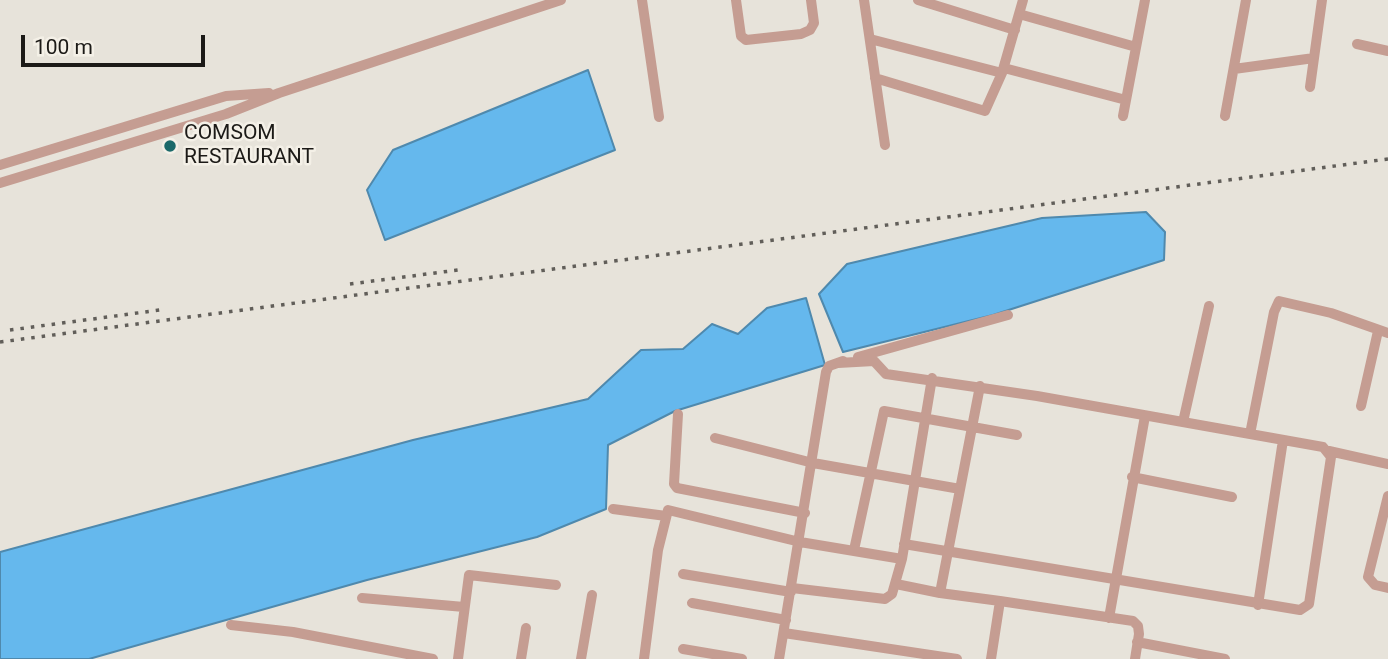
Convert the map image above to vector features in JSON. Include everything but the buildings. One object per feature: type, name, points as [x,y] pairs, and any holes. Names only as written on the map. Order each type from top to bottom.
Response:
[{"type":"street","points":[[0,183],[226,114],[279,93],[561,0]]},
{"type":"street","points":[[642,0],[659,117]]},
{"type":"street","points":[[736,0],[741,36],[746,40],[802,34],[810,30],[814,23],[811,0]]},
{"type":"street","points":[[864,0],[885,145]]},
{"type":"street","points":[[918,0],[1015,30]]},
{"type":"street","points":[[875,78],[984,111],[1003,70],[1023,0]]},
{"type":"street","points":[[1123,116],[1145,0]]},
{"type":"street","points":[[1225,116],[1246,0]]},
{"type":"street","points":[[1310,88],[1322,0]]},
{"type":"street","points":[[1019,14],[1136,47]]},
{"type":"street","points":[[870,38],[1126,100]]},
{"type":"street","points":[[1357,44],[1388,51]]},
{"type":"street","points":[[1234,69],[1314,58]]},
{"type":"street","points":[[0,165],[226,96],[279,93]]},
{"type":"street","points":[[36,154],[42,170]]},
{"type":"street","points":[[1250,434],[1274,312],[1279,301],[1331,313],[1383,332],[1361,406]]},
{"type":"street","points":[[1183,422],[1209,306]]},
{"type":"street","points":[[779,659],[826,372],[838,363],[1008,315]]},
{"type":"street","points":[[838,363],[874,361],[884,373],[980,386],[1323,447],[1329,451],[1388,464]]},
{"type":"street","points":[[683,574],[791,590],[885,599],[892,594],[902,559],[932,378]]},
{"type":"street","points":[[940,593],[980,386]]},
{"type":"street","points":[[854,550],[882,412],[926,416],[1017,435]]},
{"type":"street","points":[[678,414],[674,484],[677,488],[805,513]]},
{"type":"street","points":[[1109,618],[1145,416]]},
{"type":"street","points":[[715,438],[813,463],[960,489]]},
{"type":"street","points":[[1258,605],[1283,440]]},
{"type":"street","points":[[904,544],[1300,610],[1309,604],[1331,457],[1329,451]]},
{"type":"street","points":[[1132,477],[1232,498]]},
{"type":"street","points":[[1388,496],[1368,577],[1375,585],[1388,588]]},
{"type":"street","points":[[613,509],[666,516]]},
{"type":"street","points":[[644,659],[666,516],[671,509],[693,517],[800,542],[902,559]]},
{"type":"street","points":[[458,659],[471,574],[556,585]]},
{"type":"street","points":[[896,584],[1136,623],[1138,642],[1135,659]]},
{"type":"street","points":[[581,659],[592,595]]},
{"type":"street","points":[[362,598],[464,607]]},
{"type":"street","points":[[990,659],[1000,601]]},
{"type":"street","points":[[692,603],[786,620]]},
{"type":"street","points":[[231,625],[293,632],[433,659]]},
{"type":"street","points":[[521,659],[526,628]]},
{"type":"street","points":[[784,633],[957,659]]},
{"type":"street","points":[[1138,642],[1225,659]]},
{"type":"street","points":[[684,649],[742,659]]},
{"type":"water","points":[[588,70],[615,150],[385,240],[367,190],[393,150]]},
{"type":"water","points":[[1146,212],[1165,232],[1164,260],[993,315],[843,352],[819,294],[847,264],[1042,218]]},
{"type":"water","points":[[806,298],[825,365],[675,411],[608,445],[606,509],[537,537],[367,580],[89,659],[0,659],[0,552],[413,440],[588,399],[641,350],[683,349],[712,324],[738,334],[767,308]]},
{"type":"railway","points":[[0,342],[1388,159]]},
{"type":"railway","points":[[350,284],[458,270]]},
{"type":"railway","points":[[10,330],[160,310]]},
{"type":"place","name":"COMSOM RESTAURANT","points":[[170,146]]}]
